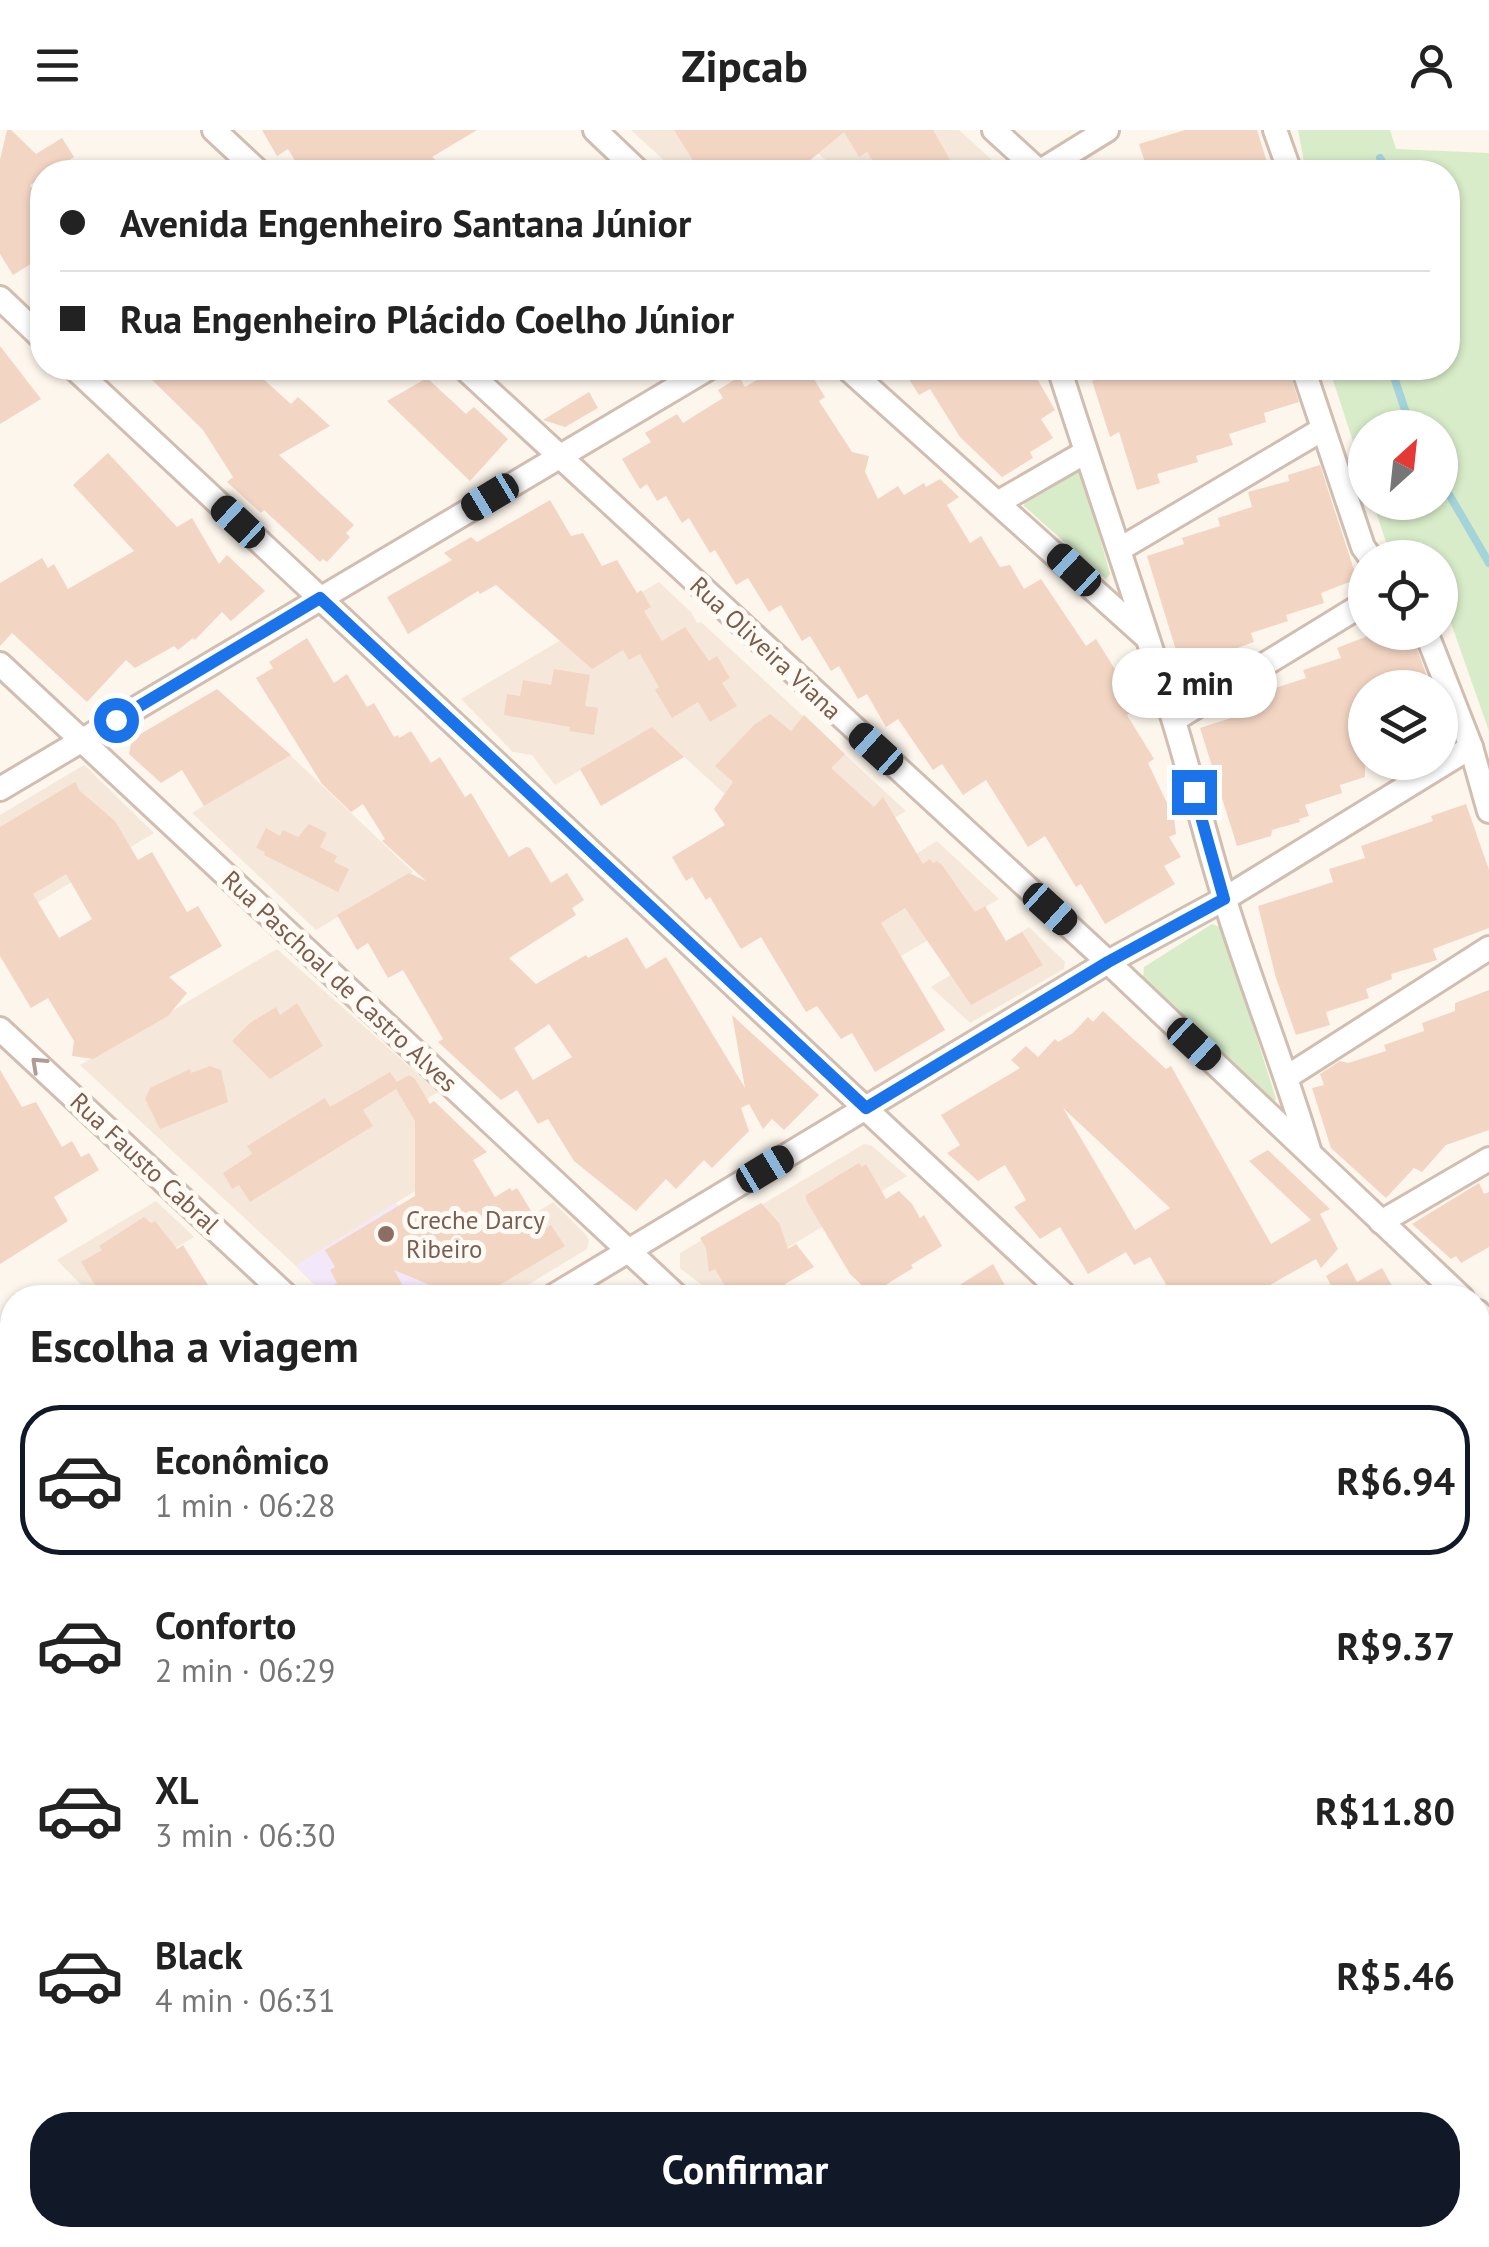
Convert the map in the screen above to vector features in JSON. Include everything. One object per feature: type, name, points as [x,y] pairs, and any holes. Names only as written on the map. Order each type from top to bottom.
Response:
[{"type":"street","points":[[214,130],[246,160]]},
{"type":"street","points":[[595,130],[626,160]]},
{"type":"street","points":[[994,130],[1026,160]]},
{"type":"street","points":[[1059,160],[1108,130]]},
{"type":"street","points":[[1275,130],[1286,160]]},
{"type":"street","points":[[0,298],[30,327]]},
{"type":"street","points":[[87,380],[1054,1285]]},
{"type":"street","name":"Rua Oliveira Viana","points":[[477,380],[1108,962],[1448,1285]]},
{"type":"street","points":[[0,789],[688,380]]},
{"type":"street","points":[[861,380],[1148,639]]},
{"type":"street","points":[[1065,380],[1084,453],[1120,549],[1174,720],[1224,899],[1310,1153]]},
{"type":"street","points":[[1307,380],[1362,540]]},
{"type":"street","points":[[1120,549],[1323,429]]},
{"type":"street","points":[[999,502],[1084,453]]},
{"type":"street","points":[[1174,720],[1348,613]]},
{"type":"street","points":[[1433,650],[1471,747],[1489,811]]},
{"type":"street","name":"Rua Paschoal de Castro Alves","points":[[0,664],[666,1285]]},
{"type":"street","points":[[572,1285],[1108,962],[1224,899],[1471,747]]},
{"type":"street","points":[[1287,1077],[1489,948]]},
{"type":"street","name":"Rua Fausto Cabral","points":[[0,1029],[276,1285]]},
{"type":"street","points":[[1382,1222],[1489,1158]]},
{"type":"shaded area","points":[[631,130],[751,130],[700,160],[664,160]]},
{"type":"shaded area","points":[[840,130],[959,130],[992,160],[826,160],[811,147]]},
{"type":"shaded area","points":[[659,582],[691,612],[697,623],[701,622],[906,811],[807,870],[653,728],[555,785],[532,755],[513,752],[461,699]]},
{"type":"shaded area","points":[[289,754],[413,872],[316,930],[192,813]]},
{"type":"shaded area","points":[[84,765],[154,833],[0,925],[0,815]]},
{"type":"shaded area","points":[[937,841],[999,899],[899,957],[839,901]]},
{"type":"shaded area","points":[[1029,927],[1065,962],[1064,969],[970,1023],[931,987]]},
{"type":"shaded area","points":[[277,949],[438,1092],[417,1105],[415,1191],[296,1266],[80,1065]]},
{"type":"shaded area","points":[[864,1144],[872,1146],[907,1176],[725,1285],[702,1285],[680,1268],[680,1253]]},
{"type":"shaded area","points":[[156,1201],[194,1237],[113,1285],[81,1285],[57,1260]]},
{"type":"shaded area","points":[[553,1202],[589,1240],[587,1249],[528,1285],[476,1285],[456,1264]]},
{"type":"shaded area","name":"Creche Darcy Ribeiro","points":[[396,1203],[476,1285],[314,1285],[296,1266]]},
{"type":"green space","points":[[1298,130],[1390,130],[1396,149],[1489,153],[1489,731],[1458,643],[1458,540],[1385,540],[1379,520],[1458,520],[1458,410],[1348,410],[1348,426],[1333,380],[1460,380],[1460,160],[1304,160]]},
{"type":"green space","points":[[1076,469],[1082,473],[1110,574],[1106,579],[1024,506],[1025,497]]},
{"type":"green space","points":[[1212,924],[1224,933],[1274,1101],[1143,978],[1144,967]]},
{"type":"building","points":[[7,130],[36,154],[62,138],[74,157],[30,160],[30,264],[13,275],[0,254],[0,160]]},
{"type":"building","points":[[262,130],[477,130],[432,157],[435,160],[295,160],[288,149],[277,156]]},
{"type":"building","points":[[674,130],[933,130],[950,160],[872,160],[867,152],[859,157],[844,132],[810,160],[693,160]]},
{"type":"building","points":[[1185,130],[1257,130],[1266,160],[1144,160],[1139,144]]},
{"type":"building","points":[[0,346],[41,399],[0,424]]},
{"type":"building","points":[[152,380],[264,380],[291,404],[298,397],[330,426],[279,455],[354,525],[346,533],[350,537],[327,562],[320,562],[227,482],[233,477],[203,430]]},
{"type":"building","points":[[429,380],[466,414],[474,407],[508,439],[470,481],[387,401]]},
{"type":"building","points":[[734,380],[741,380],[745,387],[757,380],[814,380],[825,397],[819,401],[852,452],[869,456],[865,472],[878,499],[898,486],[904,495],[940,479],[959,497],[947,505],[970,543],[981,536],[1000,567],[1010,565],[1024,589],[1041,579],[1086,646],[1096,639],[1135,701],[1137,709],[1127,715],[1154,759],[1148,763],[1174,818],[1176,834],[1169,837],[1181,857],[1164,866],[1175,884],[1105,924],[1081,884],[1076,887],[1045,836],[1028,847],[986,780],[963,795],[942,764],[933,770],[898,719],[886,727],[867,694],[858,699],[839,666],[831,671],[810,636],[802,641],[781,605],[769,612],[748,578],[736,585],[689,518],[682,523],[666,496],[657,501],[647,484],[640,489],[622,459],[651,442],[645,433],[677,414],[683,423],[723,398],[718,390]]},
{"type":"building","points":[[910,380],[1038,380],[1055,410],[1041,419],[1053,438],[1030,452],[1033,458],[1002,477],[960,437],[930,389],[919,395]]},
{"type":"building","points":[[1292,380],[1299,402],[1264,413],[1266,422],[1229,434],[1233,445],[1196,456],[1198,462],[1157,474],[1160,483],[1137,490],[1119,432],[1110,437],[1092,381]]},
{"type":"building","points":[[589,392],[598,408],[565,427],[543,420]]},
{"type":"building","points":[[108,453],[177,527],[192,518],[219,564],[227,555],[265,591],[231,621],[222,612],[195,640],[178,650],[174,646],[135,668],[126,660],[87,702],[12,633],[0,646],[0,583],[42,558],[48,568],[54,564],[68,589],[134,551],[73,485]]},
{"type":"building","points":[[1320,465],[1348,551],[1348,582],[1321,593],[1324,603],[1286,615],[1288,621],[1251,633],[1254,642],[1183,673],[1147,556],[1184,544],[1182,538],[1220,526],[1218,518],[1252,507],[1248,492],[1289,481],[1288,475]]},
{"type":"building","points":[[550,500],[571,536],[583,533],[602,566],[617,560],[637,593],[641,590],[651,607],[644,611],[662,641],[685,627],[709,661],[717,656],[730,678],[722,683],[737,706],[710,722],[698,702],[672,718],[640,654],[629,660],[623,650],[592,669],[496,585],[480,594],[478,591],[408,634],[387,597],[452,560],[444,553],[471,537],[477,542]]},
{"type":"building","points":[[307,638],[334,683],[347,674],[367,707],[374,703],[394,737],[411,731],[431,763],[440,757],[465,797],[471,793],[509,857],[530,848],[551,883],[567,873],[584,900],[572,908],[576,915],[509,958],[536,984],[627,937],[646,969],[666,957],[745,1088],[732,1015],[819,1095],[784,1130],[772,1119],[763,1129],[749,1104],[741,1108],[749,1131],[712,1168],[704,1160],[676,1189],[666,1179],[636,1211],[574,1161],[548,1119],[538,1124],[517,1090],[501,1100],[438,1042],[443,1039],[403,970],[388,978],[368,943],[357,950],[337,915],[409,873],[426,881],[382,841],[385,839],[363,804],[351,812],[322,784],[256,678],[273,668],[269,662]],"holes":[[[549,1024],[572,1057],[533,1080],[514,1048]]]},
{"type":"building","points":[[1348,644],[1348,650],[1417,650],[1425,670],[1348,670],[1348,780],[1356,780],[1340,785],[1342,793],[1305,805],[1309,816],[1299,819],[1300,822],[1237,846],[1200,728],[1237,716],[1239,709],[1272,699],[1269,690],[1306,678],[1303,670],[1341,658],[1337,648]]},
{"type":"building","points":[[554,669],[590,675],[585,706],[598,708],[594,735],[504,715],[507,694],[520,696],[523,680],[551,685]]},
{"type":"building","points":[[217,689],[291,755],[204,806],[182,770],[161,783],[129,754],[132,739]]},
{"type":"building","points":[[770,714],[791,731],[804,715],[845,754],[831,768],[874,807],[883,797],[923,864],[930,859],[942,865],[975,912],[985,906],[1006,941],[1022,932],[1043,965],[971,1005],[905,908],[881,923],[945,1030],[875,1072],[852,1033],[841,1039],[817,1006],[806,1012],[761,937],[741,949],[710,897],[706,900],[692,877],[686,881],[672,857],[725,825],[714,809],[733,782],[715,766]]},
{"type":"building","points":[[652,727],[684,757],[601,806],[580,769]]},
{"type":"building","points":[[75,782],[115,821],[138,860],[152,852],[187,912],[198,906],[222,946],[169,977],[187,993],[168,1016],[93,1059],[72,1056],[74,1041],[48,998],[31,1008],[0,956],[0,827]],"holes":[[[66,874],[92,919],[59,938],[33,894]]]},
{"type":"building","points":[[1466,804],[1489,870],[1489,928],[1433,949],[1437,960],[1391,974],[1392,979],[1366,989],[1369,998],[1326,1012],[1330,1025],[1296,1035],[1276,978],[1258,906],[1333,882],[1329,869],[1365,858],[1361,846],[1433,821],[1431,816]]},
{"type":"building","points":[[309,824],[327,833],[320,847],[337,856],[334,862],[349,869],[338,892],[256,848],[266,828],[280,836],[283,830],[298,837]]},
{"type":"building","points":[[1489,990],[1489,1130],[1446,1145],[1422,1172],[1414,1168],[1386,1198],[1331,1148],[1312,1088],[1324,1085],[1320,1074],[1340,1061],[1348,1063],[1386,1051],[1384,1045],[1424,1031],[1422,1023],[1455,1011],[1455,1003]]},
{"type":"building","points":[[297,1003],[323,1046],[270,1079],[232,1041],[250,1023],[276,1007],[280,1015]]},
{"type":"building","points":[[1103,1011],[1166,1069],[1171,1066],[1271,1244],[1318,1216],[1311,1220],[1249,1161],[1268,1150],[1330,1209],[1320,1214],[1338,1249],[1321,1268],[1316,1259],[1270,1285],[1166,1285],[1150,1257],[1134,1265],[1126,1252],[1088,1274],[1060,1227],[1040,1239],[1014,1207],[1026,1200],[1005,1165],[978,1181],[947,1153],[960,1145],[941,1115],[1020,1068],[1011,1060],[1026,1046],[1038,1057],[1055,1039],[1058,1042],[1073,1033],[1088,1017],[1093,1022]],"holes":[[[1063,1108],[1170,1208],[1135,1230]]]},
{"type":"building","points":[[210,1066],[221,1070],[228,1102],[160,1129],[145,1099],[150,1088],[190,1069],[191,1073]]},
{"type":"building","points":[[0,1070],[22,1107],[36,1102],[62,1147],[72,1141],[81,1157],[89,1153],[99,1170],[54,1197],[68,1221],[0,1264]]},
{"type":"building","points":[[390,1072],[397,1082],[409,1075],[430,1104],[434,1101],[487,1152],[473,1160],[495,1197],[517,1188],[544,1229],[551,1225],[565,1246],[499,1285],[430,1285],[394,1270],[403,1285],[333,1285],[337,1283],[330,1270],[335,1267],[325,1250],[415,1196],[415,1121],[396,1089],[363,1110],[373,1126],[250,1202],[239,1185],[232,1189],[223,1173],[252,1154],[247,1146],[325,1098],[330,1107]]},
{"type":"building","points":[[859,1163],[862,1167],[866,1164],[886,1199],[899,1191],[920,1218],[924,1215],[942,1246],[886,1285],[862,1285],[850,1274],[806,1195]]},
{"type":"building","points":[[1479,1183],[1484,1194],[1489,1192],[1489,1247],[1461,1263],[1456,1256],[1451,1259],[1412,1224]]},
{"type":"building","points":[[761,1203],[779,1223],[788,1249],[796,1244],[814,1267],[786,1285],[724,1285],[715,1269],[709,1272],[706,1248],[700,1238]]},
{"type":"building","points":[[144,1217],[151,1223],[155,1221],[177,1249],[183,1245],[208,1285],[95,1285],[81,1262],[102,1250],[99,1246]]},
{"type":"building","points":[[1347,1263],[1357,1282],[1382,1268],[1392,1285],[1331,1285],[1326,1276]]},
{"type":"building","points":[[993,1264],[1005,1285],[960,1285]]},
{"type":"waterway","points":[[1395,380],[1405,410]]},
{"type":"waterway","points":[[1458,510],[1489,563]]},
{"type":"place","name":"Creche Darcy Ribeiro","points":[[386,1234]]},
{"type":"route","points":[[116,720],[320,598],[866,1108],[1108,962],[1224,899],[1194,792]]}]
